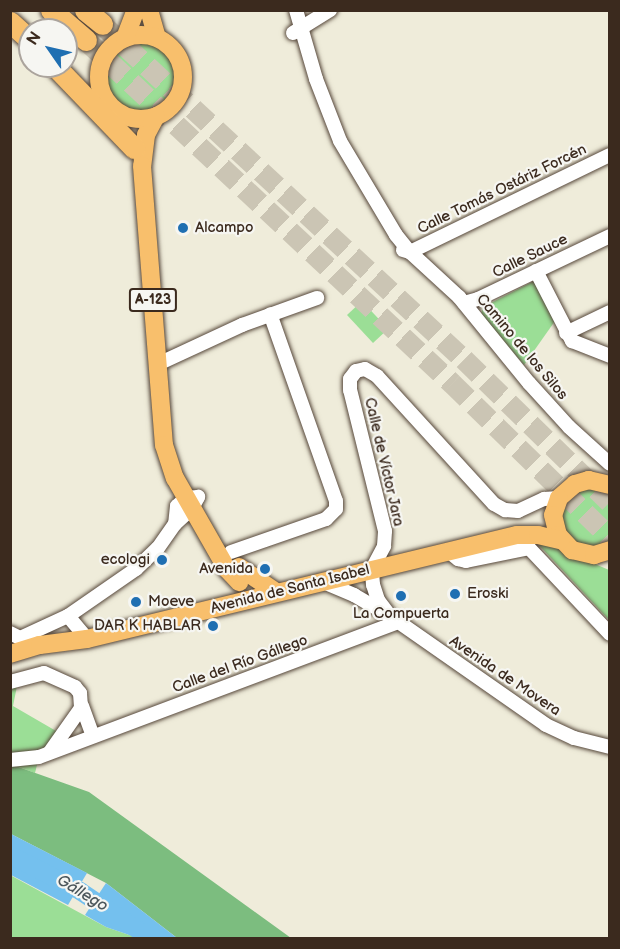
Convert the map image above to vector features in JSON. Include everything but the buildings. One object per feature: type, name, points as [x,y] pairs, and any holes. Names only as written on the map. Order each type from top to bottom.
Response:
[{"type":"highway","points":[[53,10],[86,40]]},
{"type":"highway","points":[[85,10],[99,17]]},
{"type":"highway","points":[[78,77],[102,93]]},
{"type":"highway","points":[[66,78],[138,157]]},
{"type":"main road","points":[[102,93],[99,77],[102,61],[111,47],[150,18]]},
{"type":"main road","points":[[125,38],[138,35],[150,18]]},
{"type":"main road","name":"A-123","points":[[138,157],[156,116],[176,101],[183,77],[176,54],[150,18]]},
{"type":"main road","name":"A-123","points":[[102,93],[116,111],[138,157],[162,408],[194,506],[234,567],[244,600]]},
{"type":"main road","points":[[116,111],[139,119],[156,116]]},
{"type":"main road","name":"Avenida de Santa Isabel","points":[[517,535],[556,507],[568,488],[582,482],[596,481],[609,485]]},
{"type":"main road","points":[[556,507],[555,531],[560,540]]},
{"type":"main road","name":"Avenida de Santa Isabel","points":[[10,654],[40,645],[63,644],[87,639],[517,535],[538,535],[560,540],[572,550],[604,556]]},
{"type":"main road","points":[[216,607],[234,567]]},
{"type":"main road","name":"A-123","points":[[234,567],[276,592]]},
{"type":"main road","name":"Avenida de Santa Isabel","points":[[10,668],[63,644]]},
{"type":"street","points":[[297,31],[330,10]]},
{"type":"street","points":[[294,12],[316,17]]},
{"type":"street","name":"Camino de los Silos","points":[[294,12],[297,31],[320,112],[349,173],[393,243],[410,252],[464,303],[529,383],[569,427],[609,464]]},
{"type":"street","name":"Calle Tomás Ostáriz Forcén","points":[[410,252],[609,155]]},
{"type":"street","name":"Calle Sauce","points":[[464,303],[609,236]]},
{"type":"street","points":[[536,271],[566,333],[576,344],[609,356]]},
{"type":"street","points":[[158,364],[270,314],[317,298]]},
{"type":"street","points":[[566,333],[609,312]]},
{"type":"street","points":[[234,567],[326,519],[336,509],[336,501],[270,314]]},
{"type":"street","name":"Calle de Víctor Jara","points":[[372,569],[384,546],[385,531],[349,384],[352,375],[365,369],[377,376],[494,504],[506,510],[518,511],[544,499],[556,507]]},
{"type":"street","points":[[175,524],[175,510],[194,506]]},
{"type":"street","points":[[10,633],[20,638],[68,616],[136,569],[158,548],[175,524],[194,506]]},
{"type":"street","points":[[448,551],[458,559],[466,561],[530,548],[609,634]]},
{"type":"street","name":"Avenida de Movera","points":[[372,569],[375,593],[394,619]]},
{"type":"street","name":"Avenida de Movera","points":[[321,581],[354,595],[394,619],[546,725],[574,738],[609,747]]},
{"type":"street","points":[[68,616],[87,639]]},
{"type":"street","name":"Calle del Río Gállego","points":[[10,760],[44,755],[394,619]]},
{"type":"street","points":[[10,682],[45,672],[75,687],[81,698],[93,736]]},
{"type":"street","points":[[44,755],[82,706]]},
{"type":"green space","points":[[140,43],[153,45],[164,53],[172,64],[174,77],[172,90],[164,101],[153,109],[140,111],[127,109],[116,101],[108,90],[106,77],[108,64],[116,53],[127,45]]},
{"type":"green space","points":[[536,280],[555,321],[524,365],[481,314],[483,307]]},
{"type":"green space","points":[[362,301],[388,329],[373,343],[347,315]]},
{"type":"green space","points":[[588,487],[610,493],[609,541],[592,548],[578,544],[568,536],[561,516],[567,500],[578,490]]},
{"type":"green space","points":[[537,543],[546,543],[609,570],[609,620]]},
{"type":"green space","points":[[15,673],[18,681],[13,706],[63,735],[39,757],[35,773],[11,764],[11,676]]},
{"type":"green space","points":[[10,764],[89,792],[291,938],[177,938],[106,883],[11,834]]},
{"type":"green space","points":[[10,875],[106,927],[138,938],[11,938]]},
{"type":"water","points":[[11,834],[87,873],[68,905],[11,875]]},
{"type":"water","points":[[106,883],[177,938],[138,938],[106,927],[85,915]]},
{"type":"waterway","name":"Gállego","points":[[10,855],[80,891],[150,938]]},
{"type":"tunnel","points":[[102,24],[464,359],[610,502]]},
{"type":"tunnel","points":[[86,40],[452,383],[610,537]]},
{"type":"place","name":"Alcampo","points":[[183,228]]},
{"type":"place","name":"ecologi","points":[[162,560]]},
{"type":"place","name":"Avenida","points":[[265,569]]},
{"type":"place","name":"Eroski","points":[[455,594]]},
{"type":"place","name":"La Compuerta","points":[[401,596]]},
{"type":"place","name":"Moeve","points":[[136,602]]},
{"type":"place","name":"DAR K HABLAR","points":[[213,626]]}]
